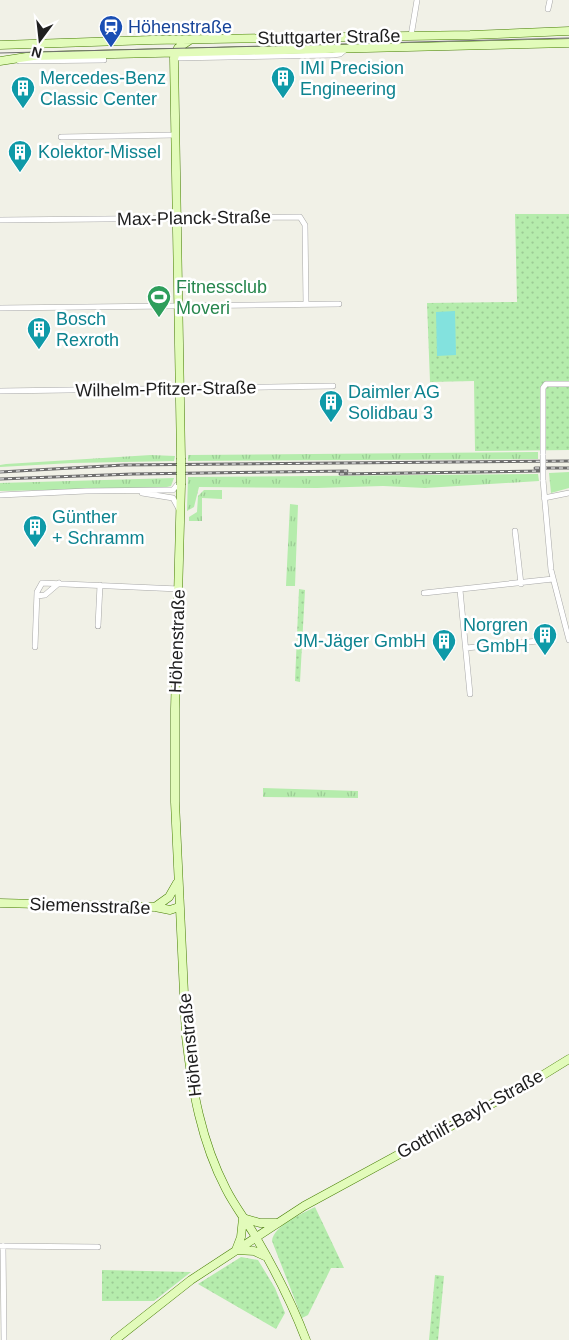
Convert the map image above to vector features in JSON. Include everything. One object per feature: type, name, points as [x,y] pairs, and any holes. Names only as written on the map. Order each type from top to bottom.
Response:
[{"type":"main road","name":"Stuttgarter Straße","points":[[0,45],[569,31]]},
{"type":"main road","points":[[174,56],[180,46],[192,39]]},
{"type":"main road","points":[[162,40],[174,56]]},
{"type":"main road","name":"Stuttgarter Straße","points":[[0,61],[33,56],[174,56],[346,48],[569,43]]},
{"type":"main road","points":[[67,55],[104,60],[174,56]]},
{"type":"main road","name":"Höhenstraße","points":[[174,56],[181,458],[178,488],[181,525],[175,709],[178,881],[187,1045],[199,1121],[216,1168],[289,1299],[306,1340]]},
{"type":"main road","points":[[157,905],[169,897],[178,881]]},
{"type":"main road","name":"Siemensstraße","points":[[0,903],[157,905],[179,907]]},
{"type":"main road","name":"Gotthilf-Bayh-Straße","points":[[256,1237],[276,1223],[370,1168],[530,1083],[569,1059]]},
{"type":"main road","points":[[236,1250],[241,1237],[244,1218],[260,1223],[276,1223]]},
{"type":"main road","points":[[115,1340],[167,1298],[256,1237]]},
{"type":"main road","points":[[236,1250],[254,1251],[267,1257]]},
{"type":"street","points":[[411,36],[417,0]]},
{"type":"street","points":[[548,9],[550,0]]},
{"type":"street","name":"Stuttgarter Straße","points":[[0,61],[104,60]]},
{"type":"street","points":[[62,137],[175,136]]},
{"type":"street","name":"Max-Planck-Straße","points":[[0,220],[300,217],[305,225],[306,304]]},
{"type":"street","points":[[0,308],[339,304]]},
{"type":"street","points":[[569,384],[546,384],[543,388],[544,498],[553,579],[569,640]]},
{"type":"street","name":"Wilhelm-Pfitzer-Straße","points":[[0,391],[333,386]]},
{"type":"street","points":[[0,495],[122,490],[178,488],[175,495],[122,490]]},
{"type":"street","points":[[143,493],[176,501],[181,525]]},
{"type":"street","points":[[544,498],[569,493]]},
{"type":"street","points":[[515,532],[521,584]]},
{"type":"street","points":[[424,593],[521,584],[553,579]]},
{"type":"street","points":[[35,646],[37,596],[38,588],[42,583],[180,590]]},
{"type":"street","points":[[37,596],[45,595],[59,583]]},
{"type":"street","points":[[98,626],[100,585]]},
{"type":"street","points":[[460,590],[470,694]]},
{"type":"street","points":[[466,648],[538,641]]},
{"type":"street","points":[[4,1340],[1,1246],[98,1247]]},
{"type":"green space","points":[[515,214],[569,214],[569,450],[475,451],[474,381],[430,382],[427,303],[517,302]]},
{"type":"green space","points":[[538,452],[538,459],[188,461],[188,455]]},
{"type":"green space","points":[[151,455],[175,456],[174,461],[72,463],[0,467],[0,465],[6,464]]},
{"type":"green space","points":[[569,472],[569,488],[551,493],[549,473]]},
{"type":"green space","points":[[538,474],[539,481],[425,488],[383,486],[317,488],[199,487],[194,507],[187,511],[188,477]]},
{"type":"green space","points":[[174,478],[171,486],[163,488],[0,491],[0,483]]},
{"type":"green space","points":[[204,490],[222,490],[222,499],[202,498],[202,521],[189,521],[189,517],[197,512],[198,496]]},
{"type":"green space","points":[[290,504],[298,505],[295,586],[286,586]]},
{"type":"green space","points":[[299,589],[305,590],[300,682],[295,681]]},
{"type":"green space","points":[[263,788],[358,791],[358,798],[263,797]]},
{"type":"green space","points":[[315,1207],[344,1268],[331,1268],[308,1315],[302,1318],[272,1241],[274,1235],[283,1225]]},
{"type":"green space","points":[[241,1257],[258,1260],[275,1288],[285,1313],[276,1329],[198,1284]]},
{"type":"green space","points":[[102,1270],[191,1272],[154,1301],[102,1301]]},
{"type":"green space","points":[[435,1275],[444,1276],[438,1340],[429,1340]]},
{"type":"shaded area","points":[[455,311],[456,355],[437,356],[436,312]]},
{"type":"tram line","points":[[0,53],[569,38]]},
{"type":"railway","points":[[0,472],[124,465],[569,461]]},
{"type":"railway","points":[[535,468],[569,468]]},
{"type":"railway","points":[[0,479],[133,474],[347,471]]},
{"type":"railway","points":[[340,474],[542,471]]},
{"type":"place","name":"Höhenstraße","points":[[111,48]]},
{"type":"place","name":"IMI Precision Engineering","points":[[283,99]]},
{"type":"place","name":"Mercedes-Benz Classic Center","points":[[23,109]]},
{"type":"place","name":"Kolektor-Missel","points":[[20,173]]},
{"type":"place","name":"Fitnessclub Moveri","points":[[159,318]]},
{"type":"place","name":"Bosch Rexroth","points":[[39,350]]},
{"type":"place","name":"Daimler AG Solidbau 3","points":[[331,423]]},
{"type":"place","name":"Günther + Schramm","points":[[35,548]]},
{"type":"place","name":"Norgren GmbH","points":[[545,656]]},
{"type":"place","name":"JM-Jäger GmbH","points":[[444,662]]}]
